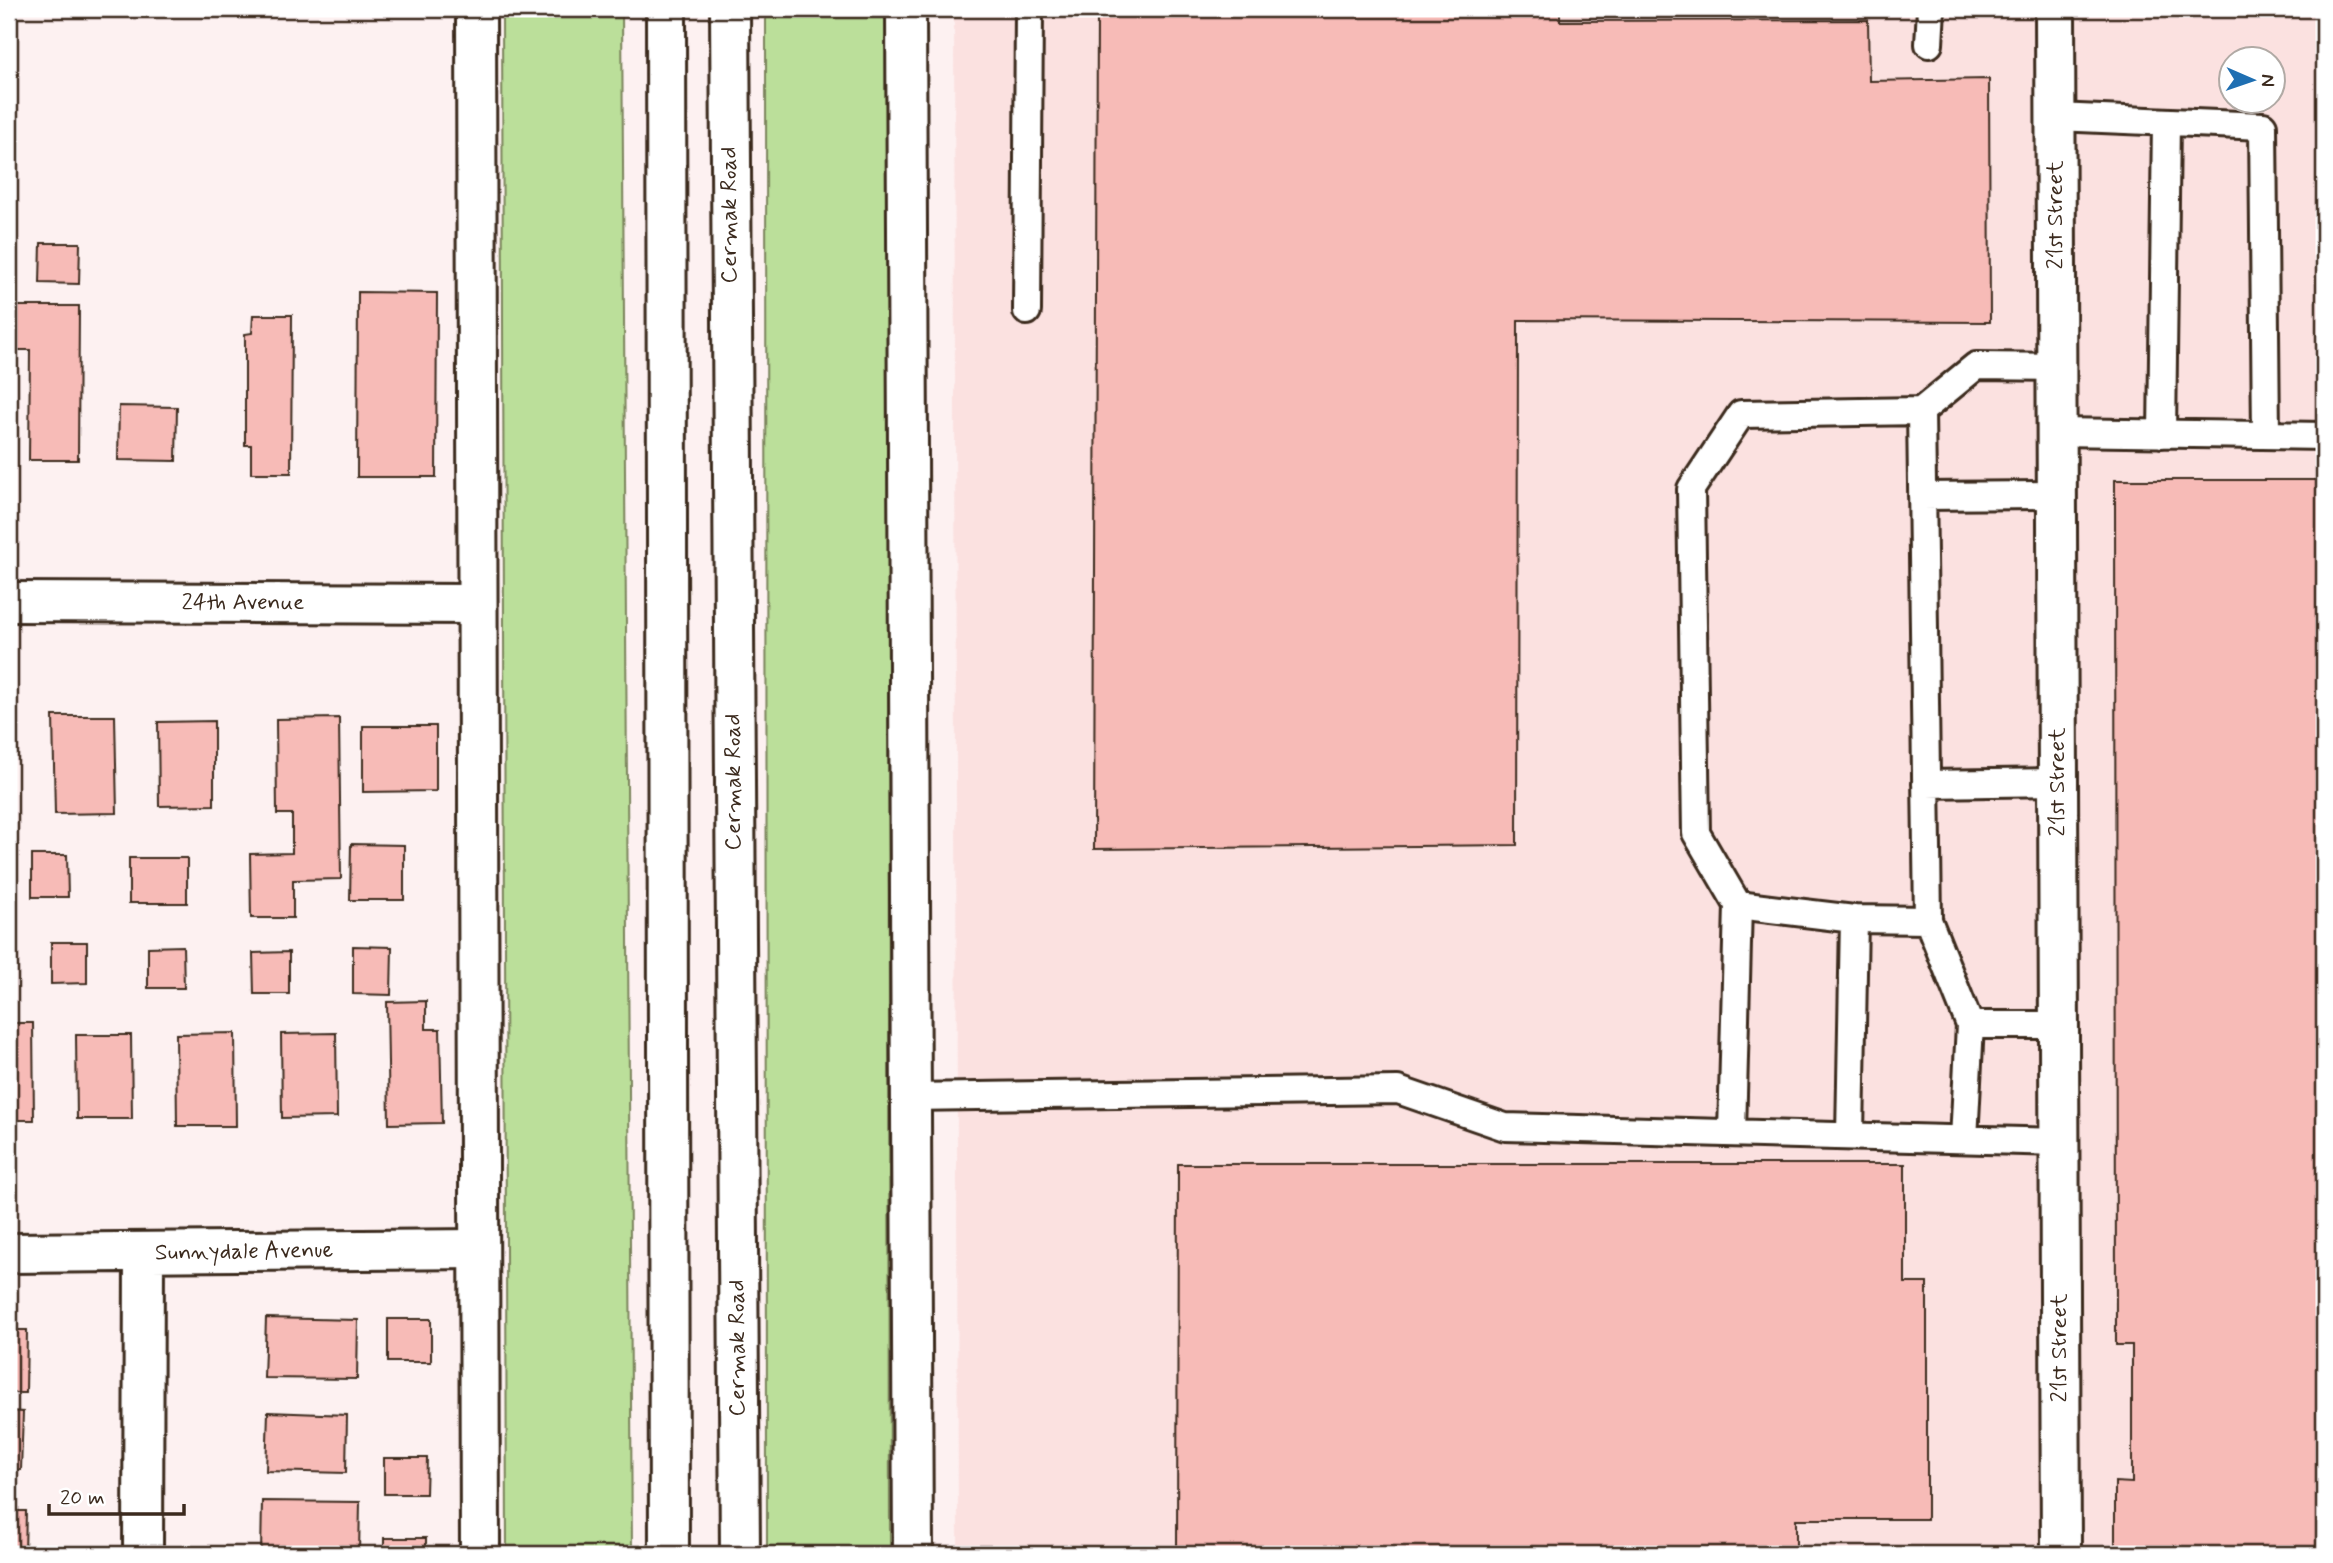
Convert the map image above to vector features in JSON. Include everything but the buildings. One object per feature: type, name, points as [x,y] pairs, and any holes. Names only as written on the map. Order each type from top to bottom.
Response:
[{"type":"main road","points":[[476,9],[480,1554]]},
{"type":"main road","points":[[666,9],[669,1554]]},
{"type":"main road","name":"Cermak Road","points":[[730,9],[740,1554]]},
{"type":"main road","points":[[906,9],[913,1554]]},
{"type":"main road","name":"21st Street","points":[[2055,9],[2061,1554]]},
{"type":"main road","name":"24th Avenue","points":[[9,602],[477,604]]},
{"type":"main road","name":"Sunnydale Avenue","points":[[9,1254],[479,1249]]},
{"type":"main road","points":[[143,1554],[144,1253]]},
{"type":"lane","points":[[1027,311],[1029,9]]},
{"type":"lane","points":[[1930,44],[1931,9]]},
{"type":"lane","points":[[2056,117],[2263,127],[2266,435]]},
{"type":"lane","points":[[2162,434],[2166,122]]},
{"type":"lane","points":[[1732,1133],[1738,905],[1696,832],[1691,489],[1741,414],[1921,411],[1976,366],[2057,367]]},
{"type":"lane","points":[[1921,411],[1928,920],[1970,1025],[1964,1139]]},
{"type":"lane","points":[[2057,432],[2324,436]]},
{"type":"lane","points":[[1922,496],[2057,495]]},
{"type":"lane","points":[[1926,784],[2058,782]]},
{"type":"lane","points":[[1738,905],[1854,919],[1928,920]]},
{"type":"lane","points":[[1850,1136],[1854,919]]},
{"type":"lane","points":[[1970,1025],[2059,1025]]},
{"type":"lane","points":[[911,1097],[1398,1090],[1504,1127],[2059,1142]]},
{"type":"shaded area","points":[[954,9],[2324,9],[2324,1554],[958,1554]]},
{"type":"green space","points":[[502,9],[622,9],[632,1554],[507,1554]]},
{"type":"green space","points":[[766,9],[887,9],[890,1554],[767,1554]]}]
